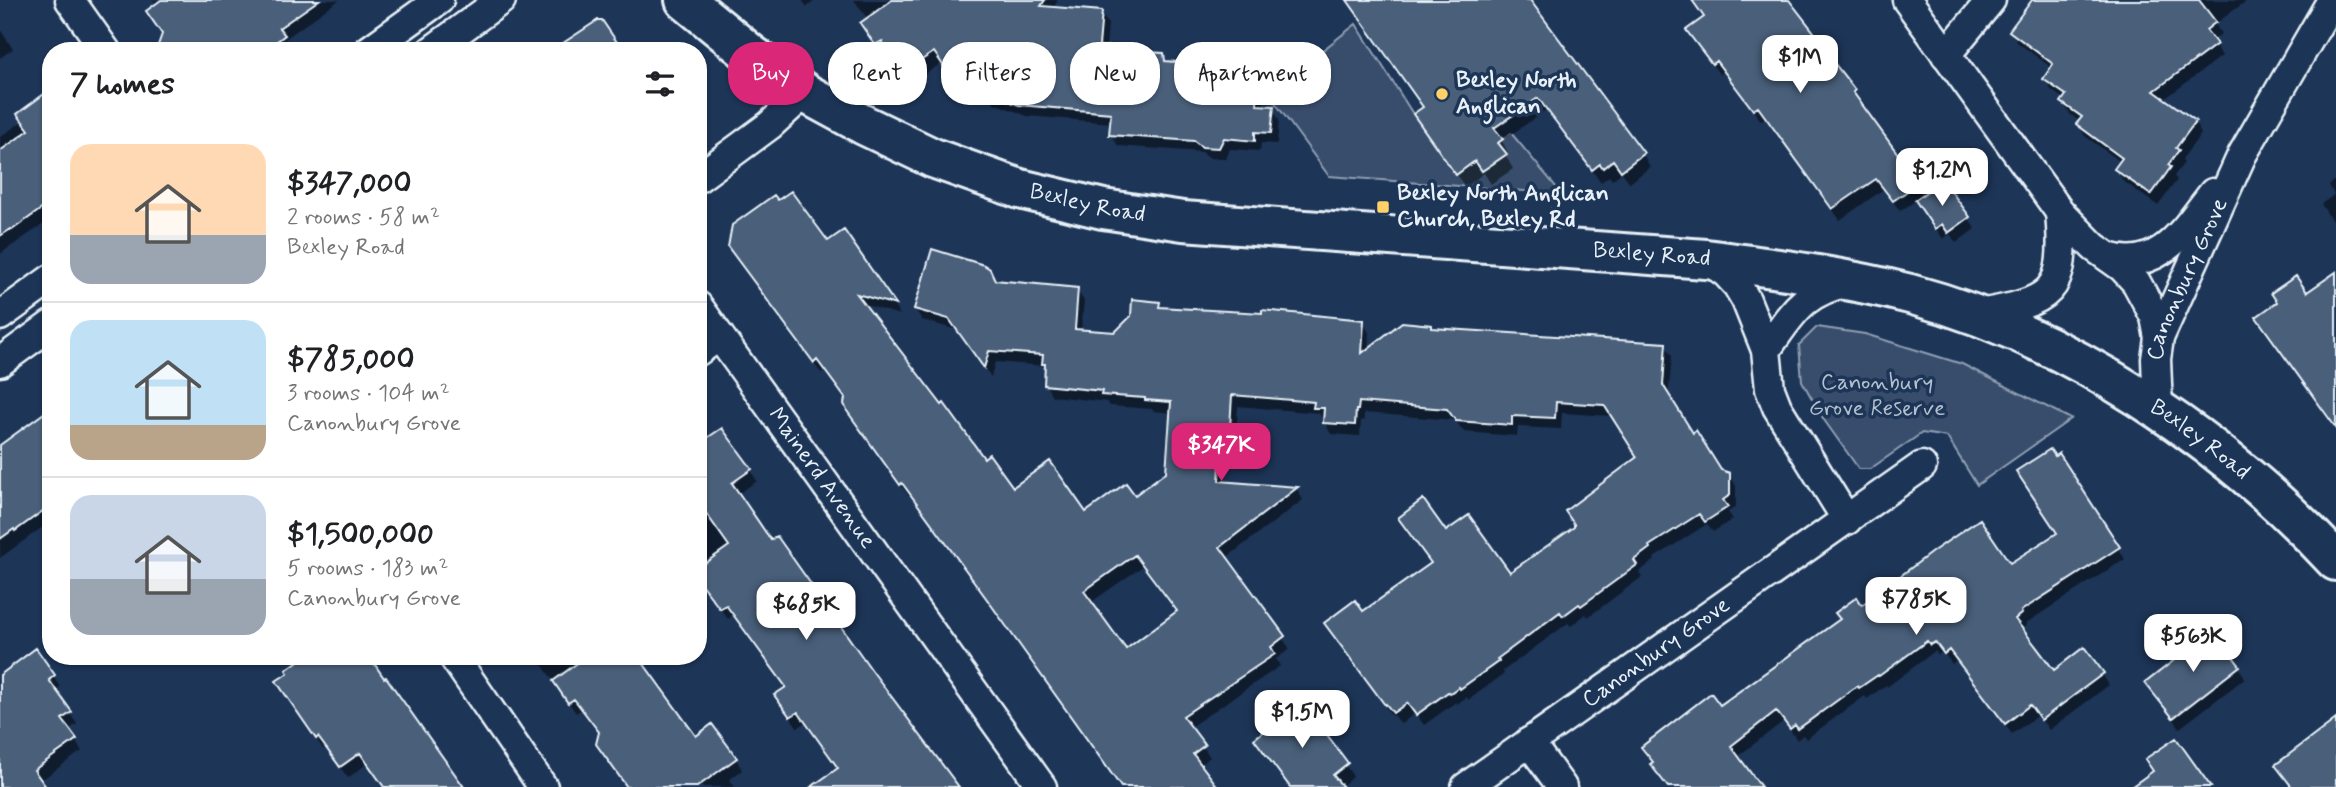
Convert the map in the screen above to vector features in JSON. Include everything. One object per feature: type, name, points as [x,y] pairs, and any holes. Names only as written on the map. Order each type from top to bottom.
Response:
[{"type":"main road","name":"Bexley Road","points":[[685,0],[735,42]]},
{"type":"main road","name":"Bexley Road","points":[[814,98],[933,158],[1020,189],[1103,209],[1195,222],[1706,259],[1787,269],[1912,295],[1973,315],[2038,343],[2100,374],[2158,409],[2262,487],[2302,524],[2336,561]]},
{"type":"street","points":[[70,0],[100,42]]},
{"type":"street","points":[[381,42],[439,0]]},
{"type":"street","points":[[443,42],[501,0]]},
{"type":"street","points":[[1907,0],[2060,212],[2079,233],[2122,267],[2136,282],[2155,317],[2159,338]]},
{"type":"street","points":[[1946,55],[1991,0]]},
{"type":"street","name":"Canonbury Grove","points":[[2158,409],[2156,359],[2159,338],[2242,155],[2332,0]]},
{"type":"street","points":[[707,171],[770,125],[792,105]]},
{"type":"street","name":"Canonbury Grove","points":[[2107,256],[2117,260],[2138,261],[2155,256],[2181,233],[2242,155]]},
{"type":"street","points":[[1973,315],[2024,304],[2039,298],[2048,290],[2061,266],[2063,249],[2060,212]]},
{"type":"street","points":[[1706,259],[1726,273],[1746,300],[1766,350],[1770,389],[1777,407],[1847,520]]},
{"type":"street","points":[[1766,350],[1804,301],[1817,291],[1854,281]]},
{"type":"street","points":[[0,316],[42,286]]},
{"type":"street","points":[[0,362],[42,332]]},
{"type":"street","name":"Mainerd Avenue","points":[[709,344],[1042,787]]},
{"type":"street","name":"Canonbury Grove","points":[[1466,787],[1922,466]]},
{"type":"street","points":[[459,665],[543,787]]},
{"type":"street","points":[[1529,742],[1562,787]]},
{"type":"green space","points":[[1356,24],[1413,114],[1456,174],[1475,161],[1482,171],[1506,155],[1498,143],[1511,133],[1562,194],[1329,176],[1277,105],[1331,105],[1331,44]]},
{"type":"green space","name":"Canonbury Grove Reserve","points":[[1817,327],[1865,334],[1962,364],[2071,419],[1977,485],[1947,437],[1922,433],[1870,469],[1859,469],[1824,420],[1802,381],[1799,345]]},
{"type":"building","points":[[161,0],[319,0],[279,28],[285,35],[276,42],[159,42],[162,34],[146,11]]},
{"type":"building","points":[[892,0],[1045,0],[1041,6],[1102,11],[1099,42],[1070,42],[1070,105],[1160,105],[1160,53],[1164,53],[1165,61],[1174,62],[1174,105],[1274,106],[1271,133],[1255,132],[1255,141],[1224,138],[1219,148],[1202,147],[1194,141],[1109,135],[1111,113],[1019,105],[1056,105],[1056,42],[941,42],[941,62],[934,52],[927,57],[927,42],[873,42],[860,23]]},
{"type":"building","points":[[1347,0],[1530,0],[1644,153],[1621,171],[1613,160],[1603,168],[1600,164],[1592,170],[1538,98],[1494,128],[1503,139],[1498,143],[1507,154],[1482,171],[1475,161],[1456,175],[1413,114],[1423,107]]},
{"type":"building","points":[[1692,0],[1789,0],[1820,40],[1818,42],[1855,90],[1853,92],[1919,183],[1893,201],[1876,179],[1832,209],[1758,107],[1753,110],[1716,61],[1712,64],[1686,30],[1704,17]]},
{"type":"building","points":[[2032,0],[2199,0],[2216,22],[2206,30],[2217,44],[2154,91],[2196,121],[2176,148],[2179,150],[2168,165],[2171,167],[2151,195],[2114,169],[2122,158],[2076,124],[2082,117],[2061,102],[2066,95],[2043,79],[2053,64],[2009,31]]},
{"type":"building","points":[[602,20],[617,42],[565,42]]},
{"type":"building","points":[[42,96],[42,208],[0,236],[0,151],[29,130],[17,114]]},
{"type":"building","points":[[1943,180],[1970,217],[1948,233],[1942,224],[1935,229],[1915,200]]},
{"type":"building","points":[[791,191],[828,241],[844,230],[896,305],[857,294],[984,458],[989,454],[1013,487],[1050,461],[1086,512],[1126,483],[1135,495],[1166,472],[1171,402],[1101,395],[1102,391],[1044,385],[1043,355],[989,351],[984,368],[949,319],[914,309],[932,249],[984,265],[990,269],[995,280],[1078,288],[1075,329],[1115,332],[1131,316],[1132,299],[1160,302],[1159,307],[1262,313],[1262,310],[1364,320],[1362,353],[1402,322],[1432,325],[1432,328],[1666,343],[1663,385],[1693,433],[1696,430],[1721,470],[1730,473],[1730,495],[1723,500],[1728,507],[1705,522],[1699,514],[1649,546],[1650,548],[1634,560],[1637,565],[1581,606],[1579,604],[1563,616],[1560,612],[1460,689],[1459,687],[1448,692],[1416,715],[1407,703],[1393,713],[1324,623],[1355,600],[1363,611],[1431,563],[1398,518],[1423,499],[1446,531],[1469,515],[1510,572],[1574,527],[1565,511],[1637,457],[1604,405],[1556,402],[1555,418],[1512,416],[1512,425],[1456,421],[1447,409],[1359,402],[1355,425],[1323,423],[1324,408],[1313,408],[1314,402],[1232,395],[1230,428],[1222,428],[1219,481],[1298,487],[1220,547],[1285,636],[1271,647],[1275,654],[1183,716],[1205,745],[1193,754],[1218,787],[1121,787],[989,602],[847,411],[845,398],[817,360],[814,363],[728,247],[732,225],[774,195],[778,200]],"holes":[[[1135,555],[1177,611],[1126,649],[1084,591]]]},
{"type":"building","points":[[2336,272],[2336,428],[2256,317],[2277,302],[2271,293],[2296,276],[2307,292]]},
{"type":"building","points":[[42,415],[42,512],[0,539],[0,445]]},
{"type":"building","points":[[722,428],[752,469],[732,483],[771,540],[777,536],[873,672],[959,787],[811,787],[838,768],[798,712],[790,717],[774,695],[786,687],[726,605],[720,609],[707,592],[707,562],[729,546],[707,515],[707,438]]},
{"type":"building","points":[[2050,449],[2055,456],[2059,453],[2120,547],[2021,611],[2015,619],[2054,670],[2084,647],[2104,673],[2041,720],[2030,705],[2005,724],[1949,650],[1944,654],[1935,642],[1930,645],[1927,641],[1879,676],[1859,688],[1857,686],[1798,729],[1795,725],[1790,729],[1776,711],[1731,746],[1761,787],[1668,787],[1641,747],[1711,693],[1720,705],[1840,619],[1835,613],[1857,597],[1862,605],[1980,519],[2010,563],[2057,533],[2016,471]]},
{"type":"building","points":[[2213,630],[2240,666],[2173,718],[2145,683]]},
{"type":"building","points":[[36,648],[42,657],[42,665],[48,665],[55,675],[49,680],[72,712],[62,719],[77,739],[34,770],[46,787],[0,787],[0,675]]},
{"type":"building","points":[[293,665],[375,665],[464,787],[384,787],[360,753],[340,767],[318,737],[316,739],[276,681],[288,673],[286,670]]},
{"type":"building","points":[[575,665],[645,665],[696,736],[712,724],[737,758],[697,787],[627,787],[596,744],[599,732],[574,699],[568,703],[553,681]]},
{"type":"building","points":[[1302,701],[1348,763],[1333,775],[1343,787],[1290,787],[1254,739]]},
{"type":"building","points":[[2336,719],[2336,787],[2292,787],[2275,765]]},
{"type":"building","points":[[2176,738],[2211,787],[2131,787],[2153,771],[2145,759]]},
{"type":"place","name":"Bexley North Anglican","points":[[1442,94]]},
{"type":"place","name":"Bexley North Anglican Church, Bexley Rd","points":[[1383,207]]}]
